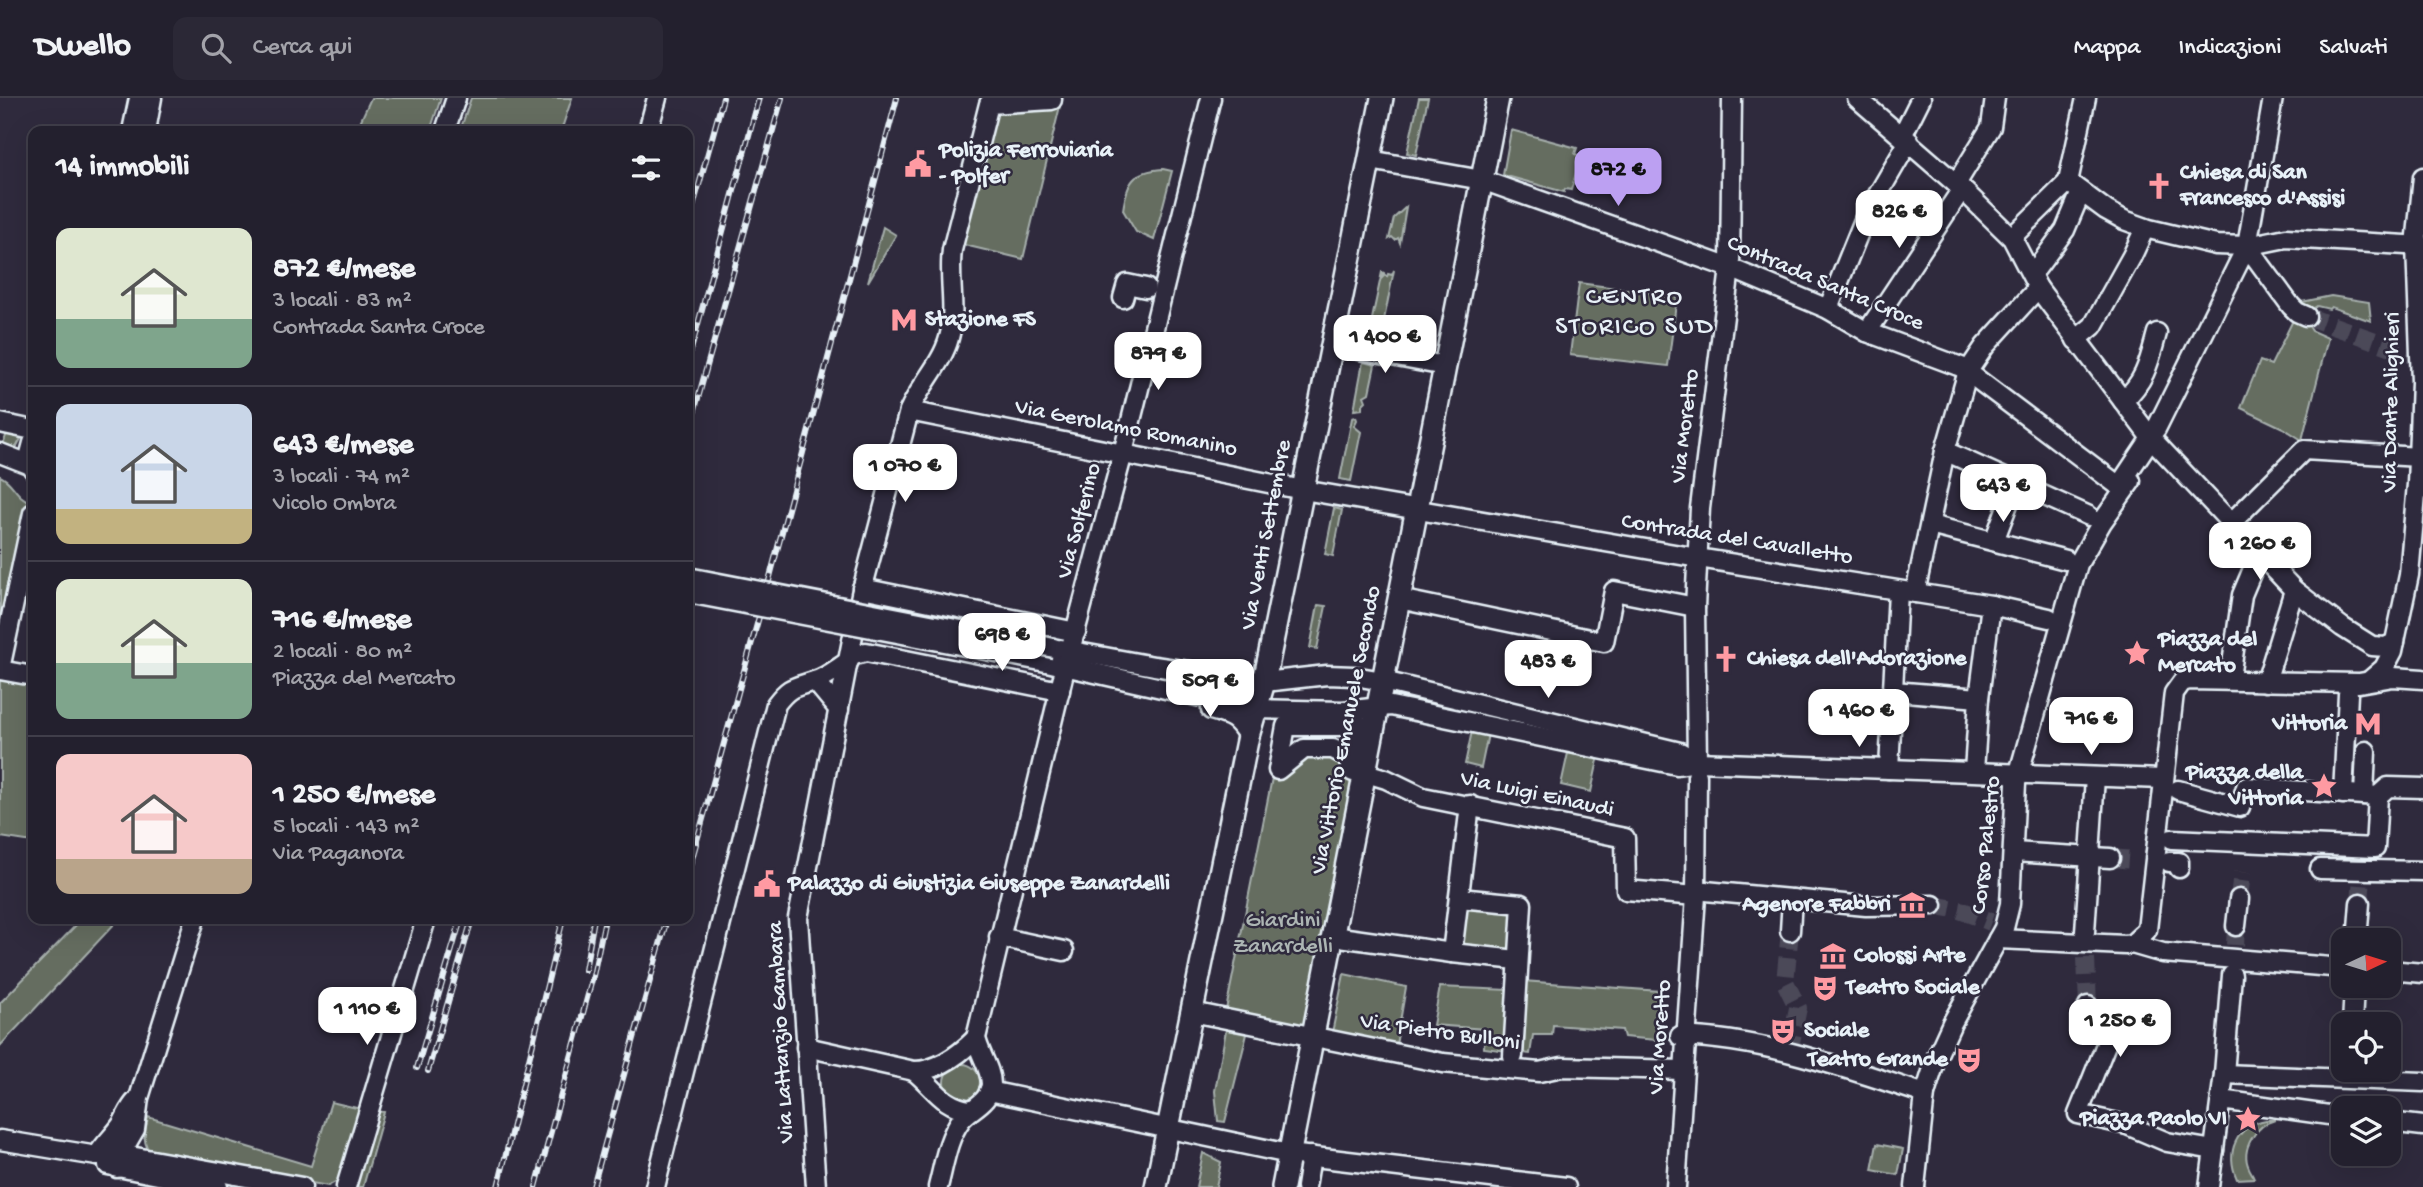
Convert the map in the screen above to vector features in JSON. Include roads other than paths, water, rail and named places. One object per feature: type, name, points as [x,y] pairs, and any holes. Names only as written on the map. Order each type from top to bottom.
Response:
[{"type":"main road","name":"Via Venti Settembre","points":[[1156,1187],[1248,736],[1264,682],[1382,98]]},
{"type":"main road","name":"Via Vittorio Emanuele Secondo","points":[[1283,1187],[1300,1155],[1312,1037],[1498,98]]},
{"type":"street","points":[[133,126],[139,98]]},
{"type":"street","points":[[147,126],[152,98]]},
{"type":"street","points":[[447,126],[456,98]]},
{"type":"street","points":[[639,126],[647,98]]},
{"type":"street","points":[[649,126],[657,98]]},
{"type":"street","name":"Via Lattanzio Gambara","points":[[816,1187],[798,918],[862,588],[909,411],[918,390],[937,365],[948,342],[953,321],[950,265],[952,250],[989,104],[1052,98]]},
{"type":"street","name":"Via Solferino","points":[[976,1038],[1060,691],[1060,657],[1076,632],[1211,98]]},
{"type":"street","name":"Via Moretto","points":[[1676,1187],[1684,1070],[1683,1036],[1695,893],[1695,607],[1700,508],[1730,268],[1732,98]]},
{"type":"street","points":[[1857,98],[1906,138],[2012,237],[2038,288],[2153,439],[2294,590],[2342,628],[2372,646],[2382,648],[2395,642]]},
{"type":"street","points":[[1828,309],[1866,215],[1906,138],[1921,98]]},
{"type":"street","points":[[1867,332],[1959,186],[1991,127],[1995,98]]},
{"type":"street","points":[[2037,268],[2065,230],[2075,187],[2086,98]]},
{"type":"street","name":"Corso Palestro","points":[[1915,1187],[1925,1094],[1937,1056],[2010,904],[2018,774],[2078,564],[2153,439],[2247,246],[2273,98]]},
{"type":"street","points":[[1370,160],[1482,180]]},
{"type":"street","name":"Via Dante Alighieri","points":[[2370,680],[2384,668],[2393,651],[2416,577],[2422,382],[2416,355],[2423,177]]},
{"type":"street","name":"Contrada Santa Croce","points":[[1482,180],[1730,268],[1828,309],[1867,332],[1968,371],[2119,486]]},
{"type":"street","points":[[2075,187],[2113,215],[2145,228],[2216,245],[2247,246],[2286,238],[2420,246]]},
{"type":"street","points":[[2018,231],[2075,187]]},
{"type":"street","points":[[2076,340],[2093,326],[2133,256],[2145,228]]},
{"type":"street","points":[[2247,246],[2298,311]]},
{"type":"street","points":[[1123,298],[1127,284],[1146,288]]},
{"type":"street","points":[[1889,769],[1893,691],[1906,592],[1930,525],[1945,451],[1968,371],[1985,346],[2038,288]]},
{"type":"street","points":[[2123,401],[2143,377],[2157,333]]},
{"type":"street","points":[[1332,345],[1445,366]]},
{"type":"street","name":"Via Gerolamo Romanino","points":[[909,411],[1417,511]]},
{"type":"street","points":[[0,423],[28,429]]},
{"type":"street","name":"Corso Palestro","points":[[2119,486],[2153,439]]},
{"type":"street","points":[[2225,555],[2236,530],[2304,450],[2418,457]]},
{"type":"street","points":[[1945,451],[2089,516]]},
{"type":"street","points":[[0,453],[28,465]]},
{"type":"street","points":[[1994,541],[2016,483]]},
{"type":"street","name":"Contrada del Cavalletto","points":[[1417,511],[1992,605],[2049,618]]},
{"type":"street","points":[[1930,525],[2066,561]]},
{"type":"street","points":[[28,537],[0,669],[28,675]]},
{"type":"street","points":[[2231,671],[2242,595],[2255,564]]},
{"type":"street","points":[[693,578],[1060,657],[1174,692],[1254,709],[1343,711],[1379,706],[1697,769],[1889,769],[2095,777],[2171,784],[2240,807],[2246,787],[2371,796],[2388,787],[2420,788]]},
{"type":"street","points":[[862,588],[1076,632]]},
{"type":"street","points":[[2266,681],[2294,590]]},
{"type":"street","points":[[1399,599],[1604,642],[1614,592],[1695,607]]},
{"type":"street","points":[[693,594],[1060,657],[1264,682],[1327,675],[1383,681],[1680,752],[1697,769]]},
{"type":"street","points":[[1974,772],[1979,698],[1992,605]]},
{"type":"street","points":[[2370,680],[2376,659],[2372,646]]},
{"type":"street","points":[[655,1187],[776,704],[788,689],[816,681],[866,652],[1060,691]]},
{"type":"street","points":[[2132,944],[2147,930],[2171,784],[2174,693],[2182,682],[2358,683],[2403,672],[2423,679]]},
{"type":"street","points":[[816,681],[839,710]]},
{"type":"street","points":[[1893,691],[1979,698]]},
{"type":"street","points":[[1174,692],[1203,708],[1230,716],[1239,722],[1248,736]]},
{"type":"street","points":[[2343,794],[2348,694]]},
{"type":"street","points":[[1286,726],[1362,726],[1353,772],[1346,756],[1333,748],[1304,748],[1278,770],[1286,726]]},
{"type":"street","points":[[2172,839],[2375,848],[2366,751]]},
{"type":"street","name":"Via Luigi Einaudi","points":[[1366,773],[1386,779],[1423,797],[1625,838],[1626,891],[1695,893]]},
{"type":"street","points":[[2085,932],[2095,777]]},
{"type":"street","points":[[1452,953],[1470,805]]},
{"type":"street","points":[[2013,852],[2110,858]]},
{"type":"street","points":[[2320,869],[2362,874],[2397,870],[2423,872]]},
{"type":"street","points":[[1695,893],[1866,906],[1933,905]]},
{"type":"street","points":[[1459,898],[1522,904],[1513,1056]]},
{"type":"street","points":[[1788,899],[1790,931]]},
{"type":"street","points":[[2236,926],[2239,899]]},
{"type":"street","points":[[2358,928],[2360,903]]},
{"type":"street","points":[[119,1160],[135,1129],[139,1098],[193,924]]},
{"type":"street","points":[[346,1187],[425,924]]},
{"type":"street","points":[[1998,930],[2118,945],[2132,944],[2163,953],[2331,967]]},
{"type":"street","points":[[1333,936],[1517,960]]},
{"type":"street","points":[[999,937],[1064,951]]},
{"type":"street","points":[[2401,971],[2423,973]]},
{"type":"street","points":[[2209,1187],[2224,1074],[2232,975]]},
{"type":"street","points":[[2088,1006],[2088,1014],[2113,1027],[2078,1114],[2127,1125],[2166,1142],[2214,1150]]},
{"type":"street","name":"Via Pietro Bulloni","points":[[1192,1012],[1443,1063],[1539,1072],[1562,1067],[1684,1070]]},
{"type":"street","points":[[1683,1036],[1717,1037],[1789,1052],[1925,1094]]},
{"type":"street","points":[[806,1048],[914,1071],[928,1071],[965,1049],[976,1038],[989,1073],[989,1091],[986,1099],[970,1110],[960,1122],[950,1139],[938,1187]]},
{"type":"street","points":[[914,1071],[945,1103],[970,1110]]},
{"type":"street","points":[[2224,1074],[2331,1073]]},
{"type":"street","points":[[2401,1079],[2423,1082]]},
{"type":"street","points":[[989,1091],[1300,1155],[1566,1187]]},
{"type":"street","points":[[97,1156],[123,1123],[129,1107],[139,1098]]},
{"type":"street","points":[[2221,1100],[2331,1122]]},
{"type":"street","points":[[2401,1127],[2420,1134]]},
{"type":"street","points":[[2401,1133],[2420,1134]]},
{"type":"street","points":[[0,1140],[97,1156],[111,1167],[130,1156],[302,1187]]},
{"type":"street","name":"Via Vittorio Emanuele Secondo","points":[[1300,1155],[1306,1187]]},
{"type":"street","points":[[119,1160],[218,1187]]},
{"type":"tunnel","points":[[2306,316],[2411,354]]},
{"type":"tunnel","points":[[2110,858],[2135,860]]},
{"type":"tunnel","points":[[2239,899],[2242,872]]},
{"type":"tunnel","points":[[2360,903],[2362,876]]},
{"type":"tunnel","points":[[1933,905],[1960,910],[1991,922]]},
{"type":"tunnel","points":[[2235,945],[2236,926]]},
{"type":"tunnel","points":[[1789,1052],[1798,1008],[1785,982],[1790,931]]},
{"type":"tunnel","points":[[2086,958],[2088,1006]]},
{"type":"railway","points":[[693,207],[723,98]]},
{"type":"railway","points":[[693,342],[759,98]]},
{"type":"railway","points":[[693,416],[782,98]]},
{"type":"railway","points":[[693,855],[897,98]]},
{"type":"railway","points":[[417,1068],[460,924]]},
{"type":"railway","points":[[428,1071],[471,924]]},
{"type":"railway","points":[[498,1187],[562,924]]},
{"type":"railway","points":[[585,970],[593,924]]},
{"type":"railway","points":[[536,1187],[593,976],[604,924]]},
{"type":"railway","points":[[593,1187],[666,924]]},
{"type":"place","name":"Polizia Ferroviaria - Polfer","points":[[918,164]]},
{"type":"place","name":"Chiesa di San Francesco d'Assisi","points":[[2159,186]]},
{"type":"place","name":"Stazione FS","points":[[904,320]]},
{"type":"place","name":"Piazza del Mercato","points":[[2137,653]]},
{"type":"place","name":"Chiesa dell'Adorazione","points":[[1726,659]]},
{"type":"place","name":"Vittoria","points":[[2368,724]]},
{"type":"place","name":"Piazza della Vittoria","points":[[2324,786]]},
{"type":"place","name":"Palazzo di Giustizia Giuseppe Zanardelli","points":[[767,884]]},
{"type":"place","name":"Agenore Fabbri","points":[[1912,905]]},
{"type":"place","name":"Colossi Arte","points":[[1833,956]]},
{"type":"place","name":"Teatro Sociale","points":[[1825,988]]},
{"type":"place","name":"Sociale","points":[[1783,1031]]},
{"type":"place","name":"Teatro Grande","points":[[1969,1060]]},
{"type":"place","name":"Piazza Paolo VI","points":[[2248,1119]]},
{"type":"district","name":"CENTRO STORICO SUD","points":[[1635,313]]},
{"type":"park label","name":"Giardini Zanardelli","points":[[1283,934]]}]
